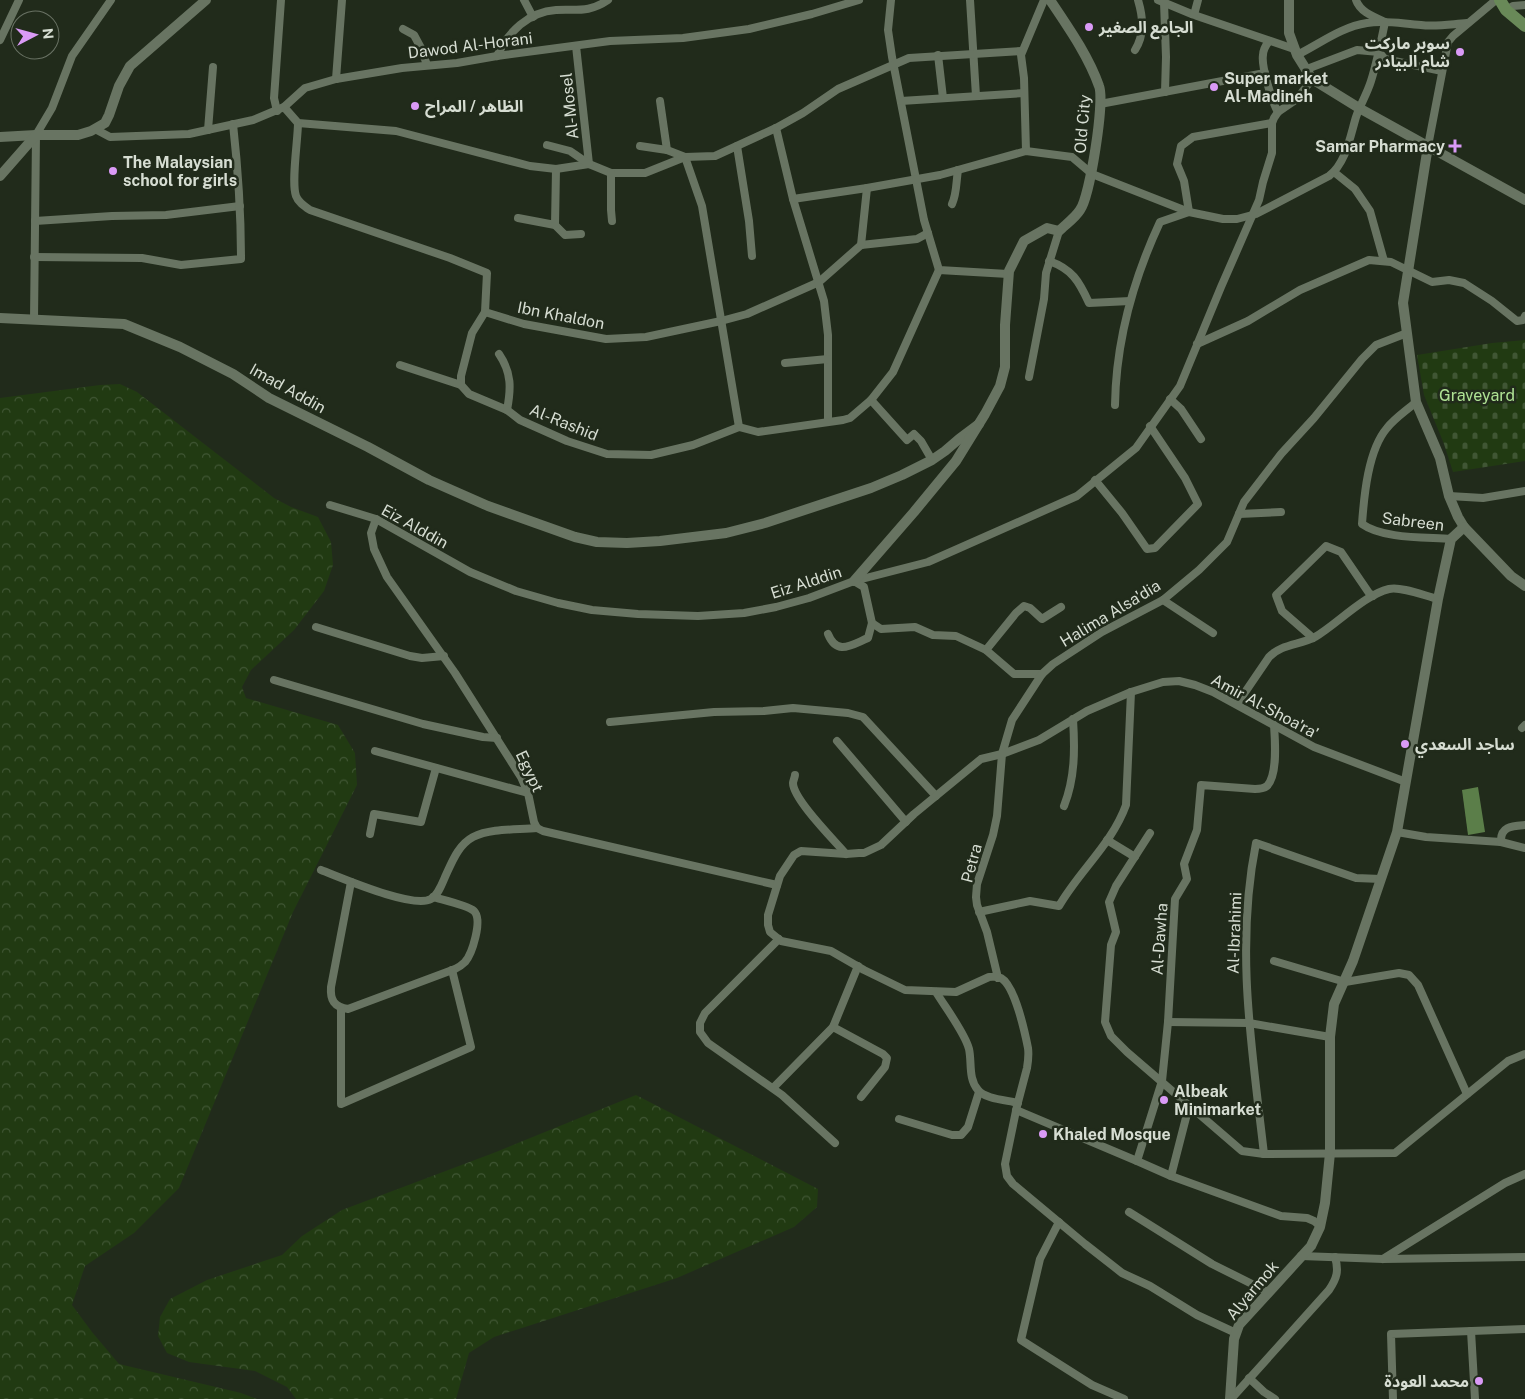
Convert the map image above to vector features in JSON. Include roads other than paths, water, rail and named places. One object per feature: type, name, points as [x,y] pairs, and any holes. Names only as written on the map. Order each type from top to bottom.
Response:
[{"type":"main road","points":[[1500,3],[1525,26]]},
{"type":"street","points":[[0,40],[19,0]]},
{"type":"street","points":[[0,176],[36,135],[52,108],[72,56],[111,0]]},
{"type":"street","points":[[0,137],[36,135],[74,136],[95,129],[107,119],[119,86],[130,66],[206,0]]},
{"type":"street","points":[[281,0],[274,98],[280,109],[298,123],[396,131],[530,166],[556,169],[589,164]]},
{"type":"street","points":[[336,79],[342,0]]},
{"type":"street","points":[[524,0],[533,17]]},
{"type":"street","points":[[497,56],[512,32],[533,17],[553,10],[592,9],[608,0]]},
{"type":"street","name":"Dawod Al-Horani","points":[[95,129],[110,137],[189,134],[254,120],[280,109],[305,88],[336,79],[402,68],[457,63],[610,41],[683,38],[749,29],[860,0]]},
{"type":"street","points":[[640,146],[667,150],[685,157],[702,206],[739,427],[758,432],[850,418],[870,400],[893,372],[939,270],[928,233],[916,179],[894,64],[888,30],[891,0]]},
{"type":"street","points":[[970,0],[976,96]]},
{"type":"street","points":[[1026,151],[1024,93],[1020,57],[1044,0]]},
{"type":"street","name":"Old City","points":[[1050,0],[1071,32],[1091,68],[1100,89],[1092,174],[1080,210],[1059,232]]},
{"type":"street","points":[[1135,50],[1140,42],[1143,29],[1138,0]]},
{"type":"street","points":[[1194,15],[1198,0]]},
{"type":"street","points":[[1289,0],[1289,33],[1296,52],[1312,79],[1359,108],[1525,200]]},
{"type":"street","points":[[1356,0],[1369,15],[1385,22]]},
{"type":"street","points":[[1165,92],[1166,56],[1161,1],[1296,52],[1341,31],[1367,23],[1385,22],[1434,26],[1467,23]]},
{"type":"street","points":[[1525,5],[1513,6],[1500,3],[1467,23],[1450,39],[1428,146],[1404,303],[1416,402],[1440,458],[1450,496],[1458,517],[1464,527],[1511,576],[1525,586]]},
{"type":"street","points":[[793,199],[916,179],[958,170],[1026,151],[1072,157],[1092,174],[1190,212],[1230,220],[1251,216],[1334,172],[1342,158],[1359,108],[1371,82],[1385,22]]},
{"type":"street","points":[[403,29],[414,36],[421,48],[427,66]]},
{"type":"street","points":[[1269,41],[1263,55],[1273,102],[1278,112]]},
{"type":"street","name":"Al-Mosel","points":[[576,46],[589,164]]},
{"type":"street","points":[[1307,69],[1357,50],[1379,52],[1385,59],[1442,71]]},
{"type":"street","points":[[547,145],[570,151],[589,164],[611,173],[645,173],[685,157],[715,156],[776,128],[838,89],[914,56],[1022,51]]},
{"type":"street","points":[[938,55],[943,98]]},
{"type":"street","points":[[208,130],[213,67]]},
{"type":"street","points":[[1100,104],[1266,73]]},
{"type":"street","points":[[1190,212],[1178,164],[1181,146],[1193,137],[1272,123],[1278,112],[1298,99],[1312,79]]},
{"type":"street","points":[[901,101],[1024,93]]},
{"type":"street","points":[[660,101],[667,150]]},
{"type":"street","points":[[298,123],[294,184],[296,196],[302,204],[318,213],[450,258],[487,273],[485,312],[472,333],[461,376],[461,385]]},
{"type":"street","name":"Eiz Alddin","points":[[330,505],[376,519],[470,572],[516,591],[592,610],[698,616],[744,613],[809,598],[854,581],[928,562],[1077,496],[1136,448],[1180,386],[1259,200],[1272,153],[1272,123]]},
{"type":"street","points":[[34,257],[142,258],[182,265],[240,259],[240,206],[233,124]]},
{"type":"street","points":[[776,128],[793,199],[824,301],[828,335],[828,421]]},
{"type":"street","points":[[34,320],[36,135]]},
{"type":"street","points":[[737,146],[749,221],[752,256]]},
{"type":"street","points":[[555,225],[556,169]]},
{"type":"street","points":[[952,204],[956,194],[958,170]]},
{"type":"street","points":[[1334,172],[1355,189],[1370,211],[1384,261]]},
{"type":"street","points":[[611,173],[610,210],[612,221]]},
{"type":"street","points":[[867,188],[861,245],[916,239],[928,233]]},
{"type":"street","points":[[35,221],[166,215],[240,206]]},
{"type":"street","points":[[1115,404],[1119,354],[1130,301],[1140,270],[1160,222],[1190,212]]},
{"type":"street","points":[[518,218],[555,225],[565,234],[581,234]]},
{"type":"street","points":[[828,634],[831,642],[836,647],[842,647],[868,638],[872,623],[865,588],[854,581],[956,461],[1000,386],[1005,367],[1008,274],[1024,241],[1047,228],[1059,232],[1045,280],[1044,299],[1029,377]]},
{"type":"street","name":"Ibn Khaldon","points":[[485,312],[524,324],[606,339],[646,336],[747,314],[818,282],[861,245]]},
{"type":"street","points":[[1197,344],[1248,321],[1300,290],[1369,260],[1384,261],[1432,282],[1448,280],[1464,283],[1492,301],[1517,321],[1523,320],[1525,316]]},
{"type":"street","points":[[1049,261],[1065,267],[1078,283],[1089,303],[1130,301]]},
{"type":"street","points":[[939,270],[1008,274]]},
{"type":"street","name":"Imad Addin","points":[[0,318],[124,324],[180,347],[233,374],[269,398],[368,447],[429,480],[488,506],[550,527],[564,534],[586,540],[611,543],[660,541],[726,533],[765,523],[871,488],[902,475],[946,452],[959,438],[979,424]]},
{"type":"street","name":"Halima Alsa'dia","points":[[1002,754],[1012,720],[1042,674],[1053,664],[1102,632],[1163,600],[1199,570],[1227,542],[1244,502],[1281,454],[1314,418],[1373,347],[1407,333]]},
{"type":"street","points":[[500,354],[508,367],[510,397],[507,410]]},
{"type":"street","points":[[785,363],[828,359]]},
{"type":"street","name":"Al-Rashid","points":[[400,365],[461,385],[468,394],[507,410],[520,420],[567,441],[607,454],[651,455],[693,445],[739,427]]},
{"type":"street","points":[[1170,399],[1181,409],[1201,439]]},
{"type":"street","points":[[870,400],[907,440],[914,434],[921,441],[932,460]]},
{"type":"street","name":"Sabreen","points":[[1416,402],[1386,429],[1375,449],[1365,488],[1362,524],[1368,528],[1389,534],[1451,539]]},
{"type":"street","points":[[1095,480],[1122,513],[1147,549],[1155,548],[1198,504],[1185,478],[1150,426]]},
{"type":"street","points":[[1450,496],[1482,498],[1525,491]]},
{"type":"street","points":[[1239,514],[1281,512]]},
{"type":"street","name":"Egypt","points":[[376,519],[371,533],[374,549],[387,578],[444,656],[521,777],[528,793],[537,828]]},
{"type":"street","points":[[1451,539],[1464,527]]},
{"type":"street","name":"Alyarmok","points":[[1231,1399],[1236,1333],[1239,1325],[1301,1256],[1315,1238],[1320,1226],[1325,1203],[1330,1153],[1330,1037],[1334,1004],[1345,982],[1397,832],[1438,599],[1451,539]]},
{"type":"street","points":[[1313,638],[1282,611],[1276,595],[1326,546],[1341,552],[1373,596]]},
{"type":"street","points":[[1236,704],[1274,652],[1313,638],[1373,596],[1387,589],[1397,588],[1438,599]]},
{"type":"street","points":[[1163,600],[1213,633]]},
{"type":"street","points":[[986,650],[1024,606],[1030,608],[1042,619],[1061,607]]},
{"type":"street","points":[[872,623],[881,629],[915,628],[933,635],[952,635],[986,650],[1014,674],[1042,674]]},
{"type":"street","points":[[316,626],[410,656],[422,658],[444,656]]},
{"type":"street","points":[[274,680],[423,724],[483,737],[497,738]]},
{"type":"street","name":"Amir Al-Shoa'ra'","points":[[777,885],[780,876],[798,852],[807,850],[846,854],[864,853],[881,845],[981,759],[1002,754],[1039,740],[1086,711],[1131,692],[1163,682],[1179,681],[1195,685],[1236,704],[1314,747],[1406,782]]},
{"type":"street","points":[[979,912],[1030,901],[1059,906],[1107,840],[1122,818],[1126,805],[1131,692]]},
{"type":"street","points":[[610,722],[714,712],[764,711],[793,708],[848,713],[863,717],[936,796]]},
{"type":"street","points":[[1064,806],[1073,778],[1075,750],[1073,719]]},
{"type":"street","name":"Al-Dawha","points":[[1137,1161],[1162,1081],[1168,1022],[1175,899],[1187,879],[1184,864],[1197,830],[1200,785],[1264,788],[1268,784],[1274,768],[1274,725]]},
{"type":"street","points":[[837,741],[906,822]]},
{"type":"street","points":[[375,751],[528,793]]},
{"type":"street","name":"Petra","points":[[998,978],[987,932],[977,905],[977,884],[993,835],[997,816],[1002,754]]},
{"type":"street","points":[[370,834],[374,814],[421,822],[436,768]]},
{"type":"street","points":[[795,775],[793,782],[801,802],[846,854]]},
{"type":"street","points":[[1501,842],[1500,836],[1506,829],[1511,826],[1525,825]]},
{"type":"street","points":[[321,870],[409,900],[423,901],[437,894],[457,852],[472,838],[491,831],[537,828],[543,831],[777,885],[768,915],[770,932],[779,939],[831,951],[905,990],[956,992],[989,977],[998,978],[1005,982],[1012,992],[1028,1048],[1027,1068],[1005,1159],[1007,1176],[1013,1184],[1122,1273],[1157,1290],[1197,1315],[1236,1333]]},
{"type":"street","points":[[1397,832],[1426,837],[1501,842],[1525,848]]},
{"type":"street","points":[[1150,833],[1108,902],[1116,932],[1111,945],[1105,1022],[1111,1036],[1127,1052],[1242,1151],[1264,1154],[1395,1153],[1508,1061],[1525,1054]]},
{"type":"street","points":[[1107,840],[1135,857]]},
{"type":"street","name":"Al-Ibrahimi","points":[[1264,1154],[1249,1023],[1245,950],[1250,873],[1256,843],[1356,878],[1381,879]]},
{"type":"street","points":[[352,882],[330,997],[334,1004],[341,1008],[348,1009],[464,964],[475,937],[477,915],[472,910],[434,897]]},
{"type":"street","points":[[779,939],[706,1013],[699,1028],[701,1035],[708,1043],[773,1088],[836,1143]]},
{"type":"street","points":[[1274,961],[1345,982],[1399,973],[1409,975],[1414,979],[1467,1094]]},
{"type":"street","points":[[773,1088],[833,1027],[858,966]]},
{"type":"street","points":[[341,1008],[341,1104],[471,1047],[452,970]]},
{"type":"street","points":[[936,992],[966,1040],[969,1047],[975,1085],[984,1095],[1017,1106],[1171,1176],[1281,1216],[1314,1220],[1320,1226]]},
{"type":"street","points":[[1168,1022],[1249,1023],[1330,1037]]},
{"type":"street","points":[[833,1027],[887,1058],[885,1067],[861,1097]]},
{"type":"street","points":[[900,1119],[952,1135],[962,1135],[968,1127],[980,1092]]},
{"type":"street","points":[[1171,1176],[1189,1106]]},
{"type":"street","points":[[1382,1259],[1505,1183],[1525,1174]]},
{"type":"street","points":[[1129,1212],[1212,1264],[1268,1292]]},
{"type":"street","points":[[1059,1222],[1040,1259],[1021,1340],[1092,1385],[1124,1399]]},
{"type":"street","points":[[1301,1256],[1382,1259],[1525,1257]]},
{"type":"street","name":"Alyarmok","points":[[1231,1399],[1336,1280],[1337,1267],[1334,1257]]},
{"type":"street","points":[[1393,1399],[1391,1334],[1525,1329]]},
{"type":"street","points":[[1472,1330],[1475,1399]]},
{"type":"street","points":[[1249,1378],[1275,1399]]},
{"type":"place","name":"الجامع الصغير","points":[[1089,27]]},
{"type":"place","name":"سوبر ماركت شام البيادر","points":[[1460,52]]},
{"type":"place","name":"Super market Al-Madineh","points":[[1214,87]]},
{"type":"place","name":"الظاهر / المراح","points":[[415,106]]},
{"type":"place","name":"Samar Pharmacy","points":[[1455,146]]},
{"type":"place","name":"The Malaysian school for girls","points":[[113,171]]},
{"type":"place","name":"ساجد السعدي","points":[[1405,744]]},
{"type":"place","name":"Albeak Minimarket","points":[[1164,1100]]},
{"type":"place","name":"Khaled Mosque","points":[[1043,1134]]},
{"type":"place","name":"محمد العودة","points":[[1479,1381]]},
{"type":"park label","name":"Graveyard","points":[[1477,395]]}]
